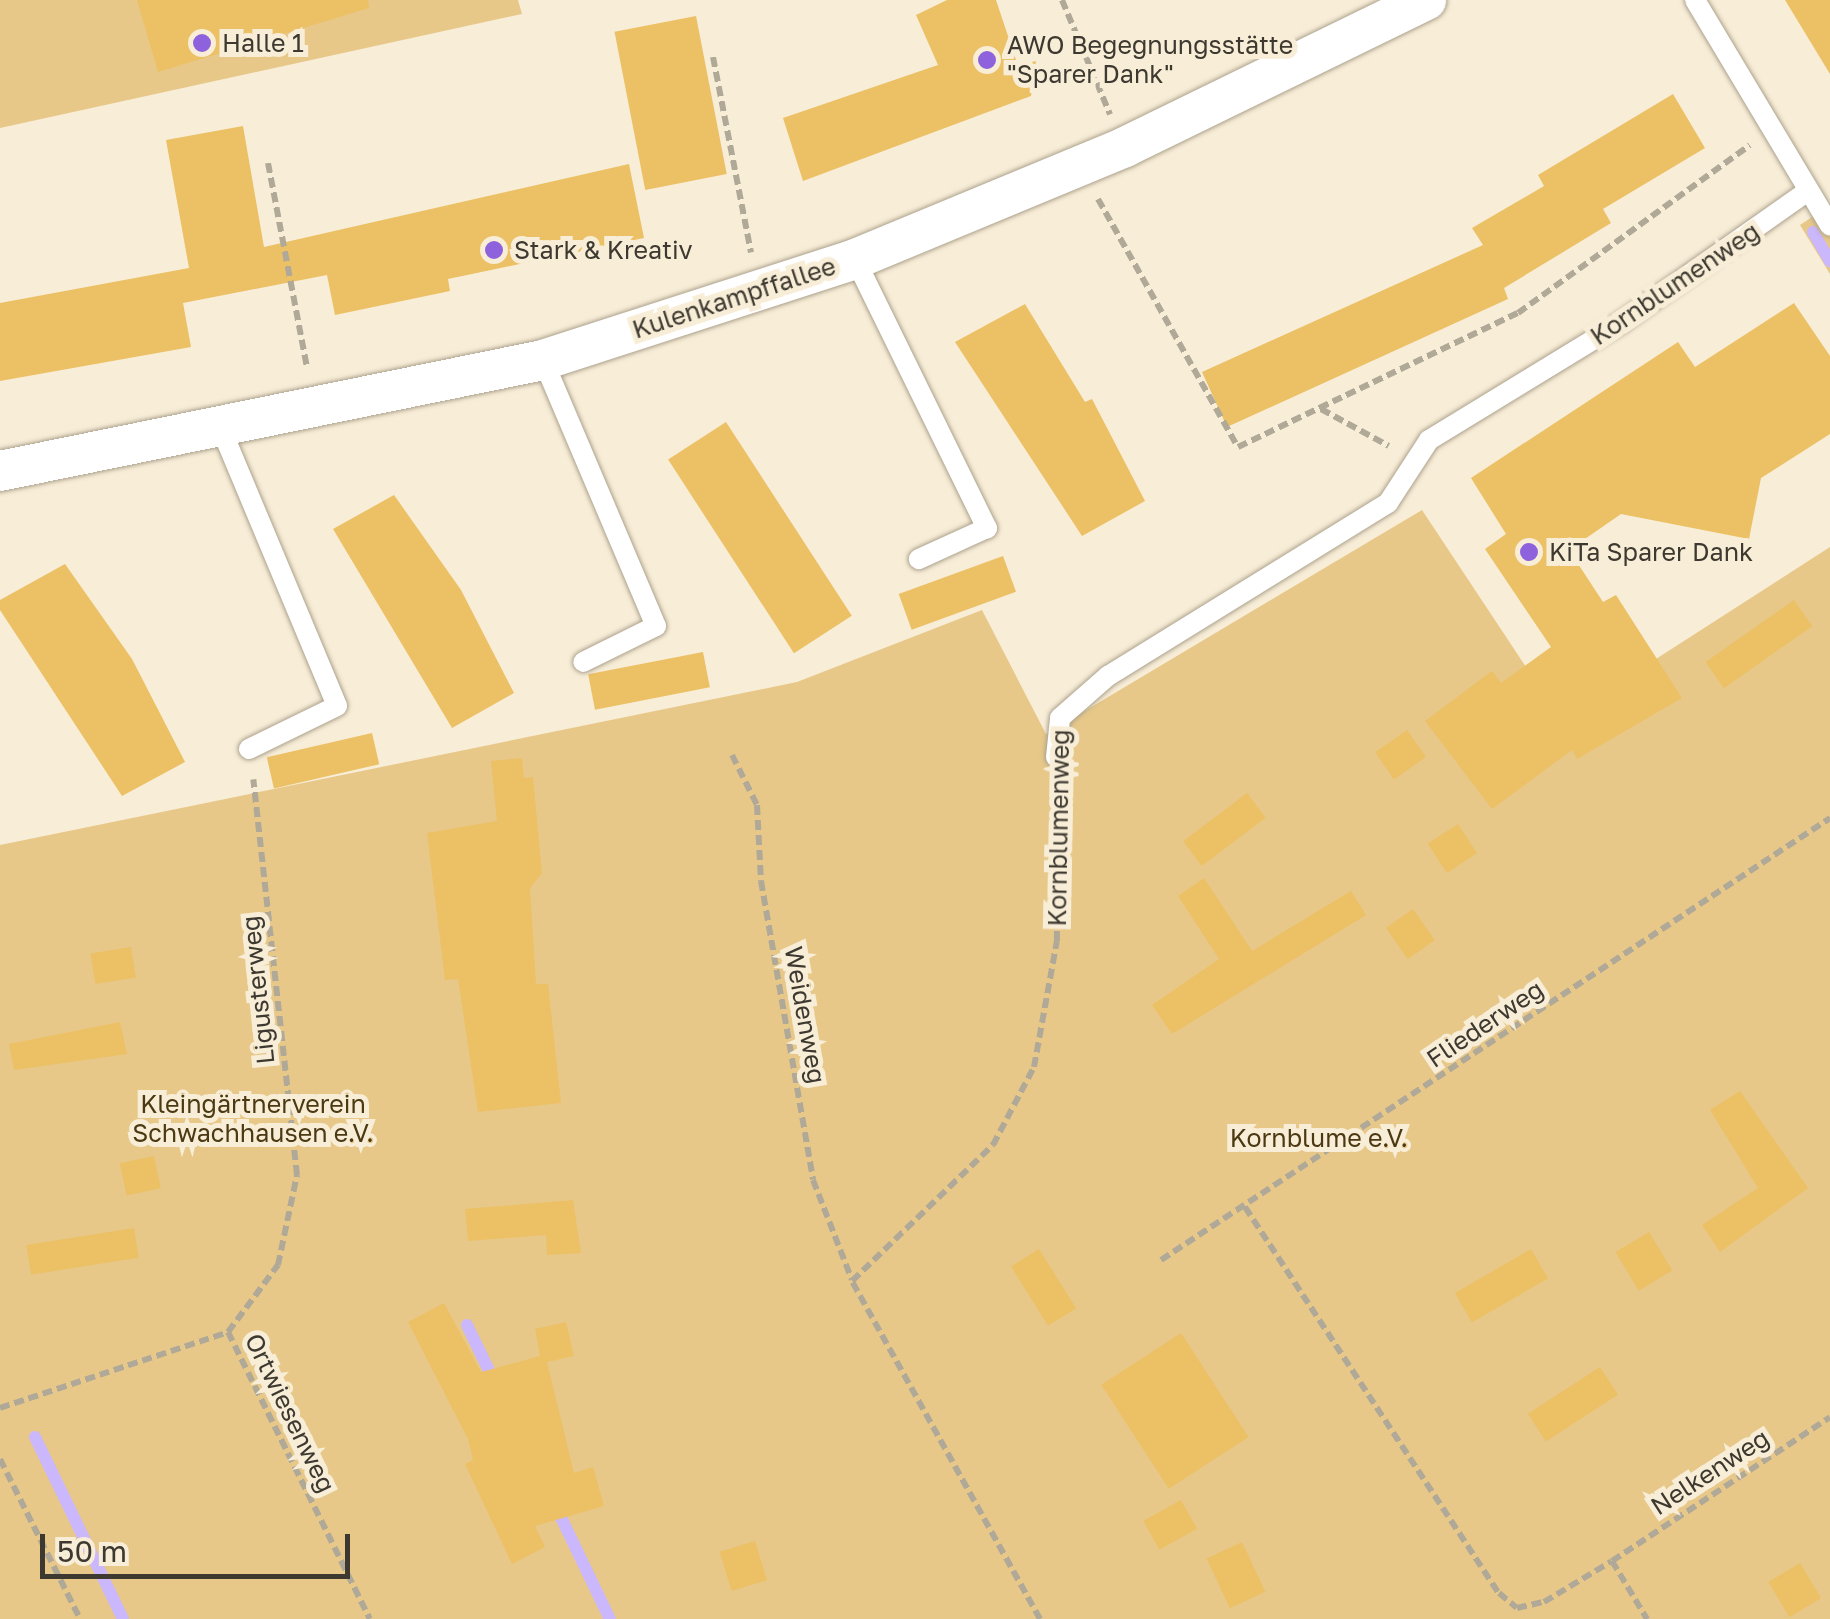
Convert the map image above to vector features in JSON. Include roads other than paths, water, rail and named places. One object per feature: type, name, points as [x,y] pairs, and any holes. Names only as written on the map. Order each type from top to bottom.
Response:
[{"type":"street","name":"Kulenkampffallee","points":[[0,471],[544,360],[855,259],[1125,147],[1426,0]]},
{"type":"lane","points":[[1696,0],[1830,226]]},
{"type":"lane","name":"Kornblumenweg","points":[[1056,757],[1060,718],[1108,676],[1388,503],[1429,440],[1622,322],[1808,191]]},
{"type":"lane","points":[[855,259],[987,528],[919,559]]},
{"type":"lane","points":[[544,360],[656,626],[583,662]]},
{"type":"lane","points":[[220,426],[337,706],[249,749]]},
{"type":"waterway","points":[[1813,232],[1830,261]]},
{"type":"waterway","points":[[467,1325],[496,1385]]},
{"type":"waterway","points":[[35,1437],[123,1619]]},
{"type":"waterway","points":[[556,1507],[610,1619]]},
{"type":"place","name":"Halle 1","points":[[202,43]]},
{"type":"place","name":"AWO Begegnungsstätte \"Sparer Dank\"","points":[[987,60]]},
{"type":"place","name":"Stark & Kreativ","points":[[494,250]]},
{"type":"place","name":"KiTa Sparer Dank","points":[[1529,552]]},
{"type":"park label","name":"Kleingärtnerverein Schwachhausen e.V.","points":[[253,1120]]},
{"type":"park label","name":"Kornblume e.V.","points":[[1319,1138]]}]
